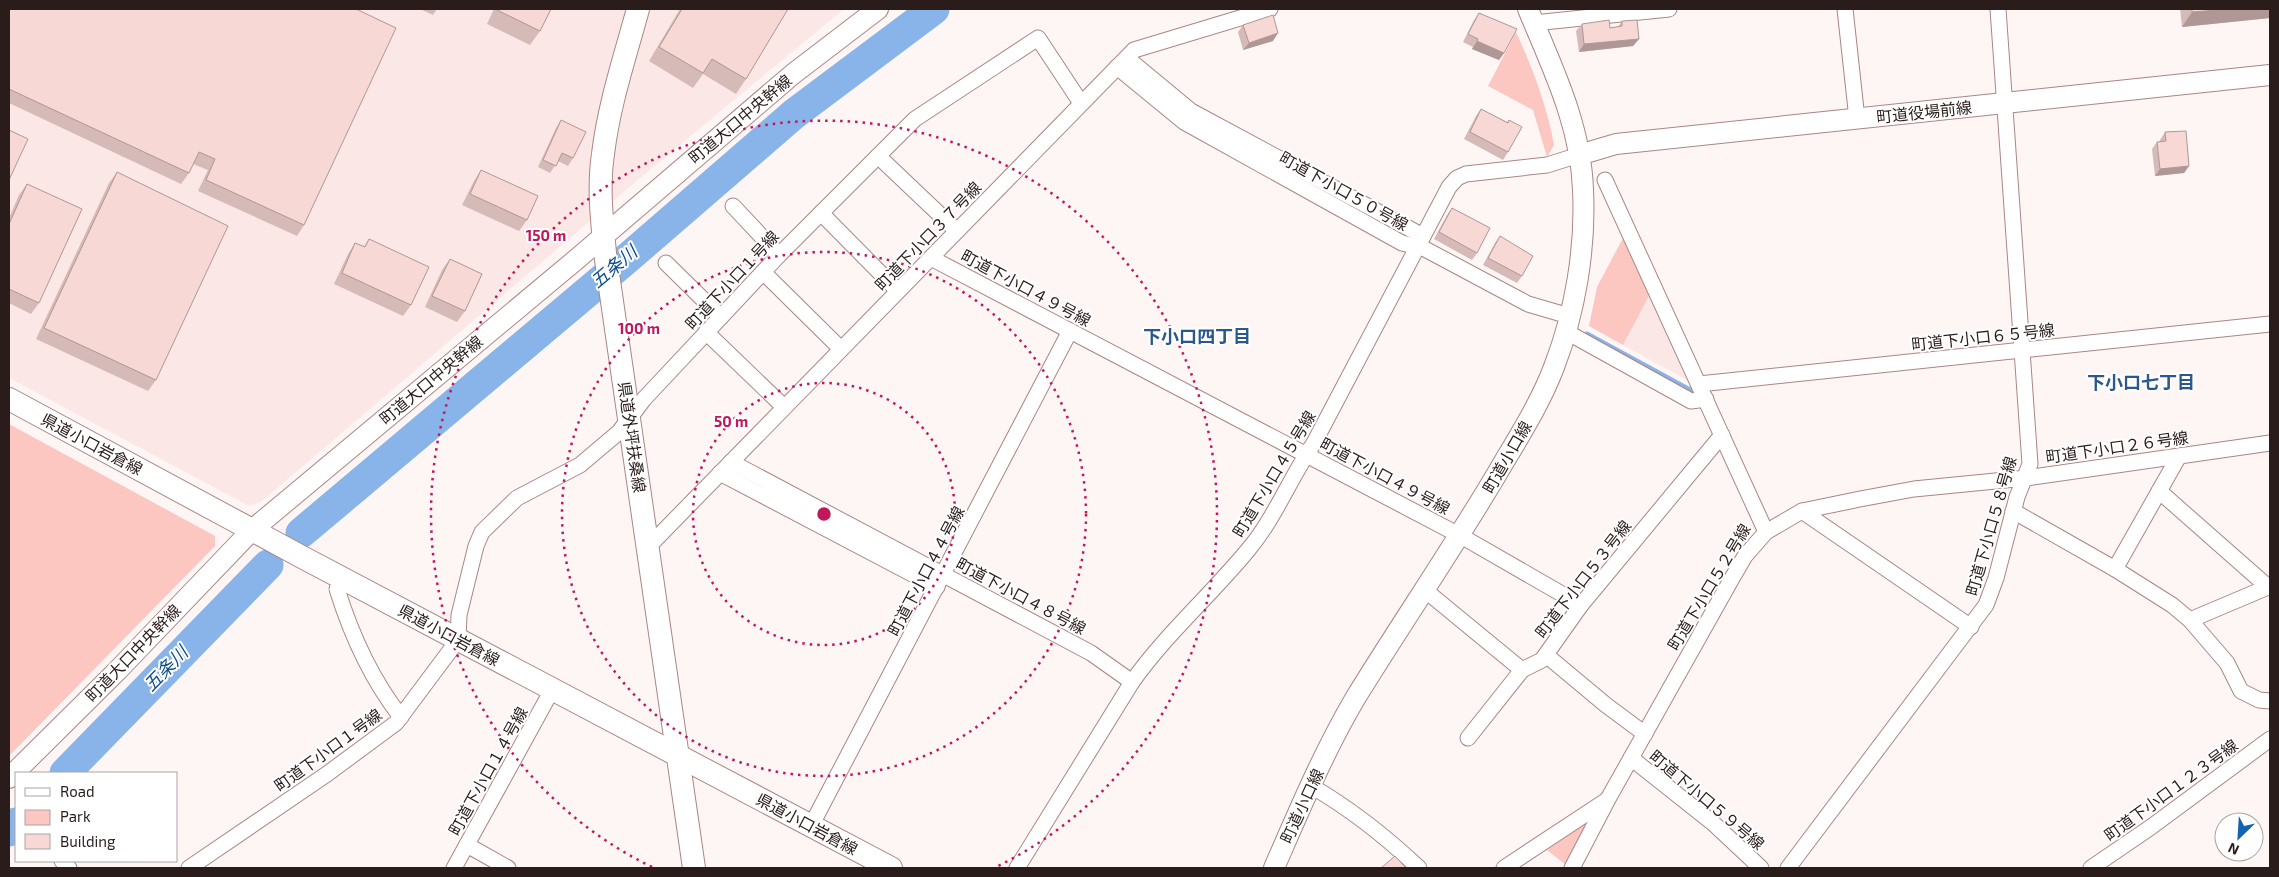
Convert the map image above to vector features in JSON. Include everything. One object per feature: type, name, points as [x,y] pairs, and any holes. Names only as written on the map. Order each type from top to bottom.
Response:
[{"type":"main road","name":"県道外坪扶桑線","points":[[638,9],[609,113],[604,141],[600,198],[604,245],[694,868]]},
{"type":"main road","name":"県道小口岩倉線","points":[[9,399],[302,557],[811,826],[881,866]]},
{"type":"street","name":"町道大口中央幹線","points":[[15,772],[259,534],[604,245],[793,74],[878,9]]},
{"type":"street","name":"町道下小口３７号線","points":[[648,547],[1134,50],[1270,9]]},
{"type":"street","points":[[1531,16],[1669,9]]},
{"type":"street","points":[[1845,9],[1858,119]]},
{"type":"street","name":"町道下小口５８号線","points":[[1788,868],[1986,605],[1994,587],[2014,511],[2030,464],[1998,9]]},
{"type":"street","name":"町道小口線","points":[[1274,868],[1310,786],[1355,699],[1461,536],[1540,399],[1554,366],[1567,324],[1582,240],[1584,189],[1579,155],[1560,85],[1531,16]]},
{"type":"street","name":"町道下小口１号線","points":[[189,868],[327,774],[396,723],[458,640],[459,614],[476,546],[482,532],[517,498],[580,465],[619,432],[644,399],[706,332],[779,255],[915,119],[1038,38],[1081,103]]},
{"type":"street","name":"町道下小口５０号線","points":[[1122,62],[1184,122],[1402,243],[1420,242],[1423,248],[1567,324],[1691,401],[1706,399]]},
{"type":"street","points":[[1122,62],[1191,111],[1420,242]]},
{"type":"street","name":"町道役場前線","points":[[1579,155],[1616,144],[2270,75]]},
{"type":"street","name":"町道下小口４５号線","points":[[1018,868],[1132,682],[1151,656],[1258,538],[1314,443],[1449,187],[1457,178],[1466,174],[1547,165],[1579,155]]},
{"type":"street","points":[[878,156],[957,231]]},
{"type":"street","name":"町道下小口５２号線","points":[[1572,868],[1608,799],[1731,580],[1745,556],[1766,532],[1605,180]]},
{"type":"street","points":[[733,206],[779,255]]},
{"type":"street","points":[[821,213],[898,292]]},
{"type":"street","name":"町道下小口４９号線","points":[[931,258],[1461,536],[1581,605]]},
{"type":"street","points":[[666,263],[721,317]]},
{"type":"street","points":[[763,272],[841,349]]},
{"type":"street","name":"町道下小口６５号線","points":[[1699,384],[2270,324]]},
{"type":"street","name":"町道下小口４４号線","points":[[811,826],[1070,331]]},
{"type":"street","points":[[706,332],[784,407]]},
{"type":"street","name":"町道下小口５３号線","points":[[1468,738],[1522,670],[1542,660],[1581,605],[1722,435]]},
{"type":"street","name":"町道下小口２６号線","points":[[1766,532],[1802,511],[1914,489],[2026,478],[2270,443]]},
{"type":"street","points":[[2115,569],[2179,456]]},
{"type":"street","name":"町道下小口４８号線","points":[[725,467],[940,581],[1091,653],[1132,682]]},
{"type":"street","points":[[2159,491],[2269,587],[2190,620]]},
{"type":"street","points":[[1802,511],[1971,627]]},
{"type":"street","points":[[2014,511],[2115,569],[2172,605],[2190,620],[2227,663],[2241,691],[2259,700],[2270,701]]},
{"type":"street","points":[[342,578],[337,589],[357,644],[391,704],[401,716]]},
{"type":"street","points":[[1426,591],[1522,670]]},
{"type":"street","points":[[1546,655],[1606,705],[1645,734]]},
{"type":"street","name":"町道下小口１４号線","points":[[454,868],[552,690]]},
{"type":"street","name":"町道下小口１２３号線","points":[[2091,868],[2151,827],[2270,739]]},
{"type":"street","name":"町道下小口５９号線","points":[[1631,758],[1713,823],[1761,868]]},
{"type":"street","points":[[1310,786],[1337,801],[1385,836],[1419,868]]},
{"type":"street","points":[[1504,868],[1608,799]]},
{"type":"street","points":[[466,845],[508,868]]},
{"type":"shaded area","points":[[9,9],[844,9],[645,174],[261,502],[249,506],[9,378]]},
{"type":"shaded area","points":[[1649,296],[1687,380],[1623,345]]},
{"type":"green space","points":[[1516,32],[1534,74],[1548,116],[1554,145],[1547,157],[1533,110],[1488,86]]},
{"type":"green space","points":[[1623,238],[1649,296],[1623,345],[1589,326],[1597,287]]},
{"type":"green space","points":[[9,424],[215,536],[215,546],[9,756]]},
{"type":"green space","points":[[1584,824],[1586,827],[1566,865],[1547,850]]},
{"type":"building","points":[[9,9],[356,9],[396,28],[304,225],[206,180],[215,159],[199,152],[189,173],[9,89]]},
{"type":"building","points":[[497,9],[551,9],[540,31]]},
{"type":"building","points":[[682,9],[788,9],[746,79],[712,59],[703,73],[659,47]]},
{"type":"building","points":[[2192,9],[2230,9],[2192,12]]},
{"type":"building","points":[[1479,13],[1517,29],[1504,53],[1477,41],[1478,39],[1468,34]]},
{"type":"building","points":[[1273,15],[1278,33],[1249,43],[1243,25]]},
{"type":"building","points":[[1609,20],[1610,28],[1622,26],[1622,21],[1637,20],[1639,39],[1584,44],[1582,24]]},
{"type":"building","points":[[1481,109],[1508,123],[1509,120],[1522,127],[1508,152],[1470,132]]},
{"type":"building","points":[[561,120],[586,132],[573,158],[562,153],[556,166],[543,160]]},
{"type":"building","points":[[9,130],[28,139],[9,180]]},
{"type":"building","points":[[2186,131],[2189,166],[2160,169],[2157,142],[2166,141],[2165,132]]},
{"type":"building","points":[[481,170],[538,196],[527,220],[470,194]]},
{"type":"building","points":[[117,172],[228,226],[156,380],[44,328]]},
{"type":"building","points":[[27,184],[82,209],[39,303],[9,289],[9,224]]},
{"type":"building","points":[[1452,208],[1490,228],[1477,253],[1439,232]]},
{"type":"building","points":[[1500,236],[1533,256],[1522,276],[1488,258]]},
{"type":"building","points":[[369,239],[429,267],[411,305],[342,273],[355,243],[365,247]]},
{"type":"building","points":[[450,259],[482,274],[465,311],[432,296]]},
{"type":"building","points":[[1395,856],[1406,868],[1381,868]]},
{"type":"waterway","name":"五条川","points":[[301,533],[623,262],[794,114],[934,9]]},
{"type":"waterway","points":[[1339,199],[1411,238]]},
{"type":"waterway","points":[[1587,334],[1690,390],[1700,389]]},
{"type":"waterway","name":"五条川","points":[[66,772],[268,565]]},
{"type":"waterway","name":"五条川","points":[[9,831],[15,824]]},
{"type":"district","name":"下小口四丁目","points":[[1197,337]]},
{"type":"district","name":"下小口七丁目","points":[[2141,383]]}]
